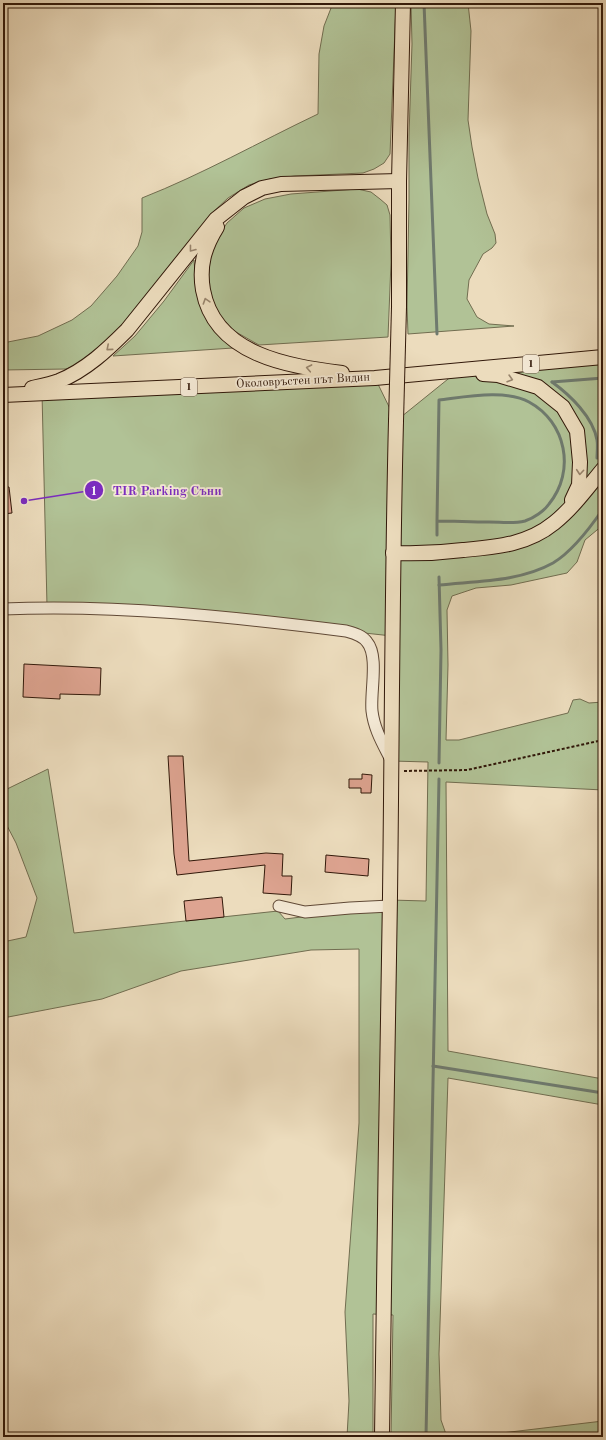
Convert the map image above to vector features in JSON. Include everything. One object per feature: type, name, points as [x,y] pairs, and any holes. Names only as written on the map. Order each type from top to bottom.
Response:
[{"type":"main road","points":[[382,1437],[392,766],[393,553],[399,307],[399,181],[403,3]]},
{"type":"main road","points":[[3,395],[58,381],[75,373],[92,362],[127,330],[212,224],[227,209],[244,197],[262,188],[281,184],[399,181]]},
{"type":"main road","points":[[227,209],[213,233],[204,254],[201,276],[205,298],[211,315],[223,332],[237,343],[272,360],[291,365],[376,378]]},
{"type":"main road","name":"Околовръстен път Видин","points":[[3,395],[376,378],[603,357]]},
{"type":"main road","points":[[458,371],[498,375],[538,387],[563,407],[576,431],[580,462],[579,484],[568,510]]},
{"type":"main road","points":[[393,553],[421,554],[503,547],[529,538],[554,524],[603,469]]},
{"type":"street","points":[[3,609],[58,607],[153,612],[280,623],[346,631],[358,634],[367,641],[371,649],[373,663],[372,710],[374,722],[392,766]]},
{"type":"street","points":[[279,906],[305,912],[390,906]]},
{"type":"path","points":[[392,766],[467,770],[603,740]]},
{"type":"green space","points":[[333,3],[396,3],[390,154],[384,163],[363,173],[295,176],[270,179],[249,185],[228,198],[211,214],[113,339],[75,366],[66,369],[3,370],[3,343],[38,336],[72,320],[91,306],[117,276],[138,246],[142,232],[142,198],[209,168],[318,114],[319,54],[324,26]]},
{"type":"green space","points":[[411,3],[468,3],[471,31],[468,120],[478,178],[487,214],[495,234],[496,243],[492,248],[483,254],[469,280],[467,299],[477,317],[489,324],[514,326],[408,334],[409,135],[412,44]]},
{"type":"green space","points":[[357,189],[371,192],[380,199],[387,205],[390,215],[391,262],[388,337],[259,345],[236,332],[223,321],[213,303],[208,281],[210,259],[216,240],[227,223],[244,208],[265,199],[291,194]]},
{"type":"green space","points":[[194,260],[195,273],[219,335],[233,348],[113,356],[135,336],[164,301]]},
{"type":"green space","points":[[603,357],[603,525],[585,540],[577,562],[567,573],[511,585],[476,588],[452,596],[447,610],[448,665],[446,740],[459,740],[568,713],[573,700],[580,699],[589,703],[603,702],[603,790],[446,782],[448,1051],[603,1079],[603,1105],[448,1078],[439,1354],[441,1420],[447,1437],[391,1437],[393,1315],[373,1314],[373,1437],[347,1437],[349,1401],[345,1312],[359,1123],[359,949],[311,950],[181,971],[102,999],[3,1018],[3,942],[26,937],[37,898],[16,843],[3,818],[3,791],[48,769],[74,933],[278,911],[285,919],[390,906],[390,900],[426,901],[428,762],[392,761],[392,636],[47,606],[42,393],[375,378],[396,421],[458,371]]},
{"type":"green space","points":[[603,1421],[603,1437],[468,1437]]},
{"type":"building","points":[[3,487],[9,487],[12,513],[3,514]]},
{"type":"building","points":[[24,664],[101,668],[100,695],[60,694],[60,699],[23,697]]},
{"type":"building","points":[[168,756],[183,756],[189,861],[266,853],[283,854],[282,876],[292,876],[291,895],[263,893],[265,865],[177,875],[174,854]]},
{"type":"building","points":[[362,774],[372,775],[371,793],[361,793],[361,788],[349,788],[349,779],[362,779]]},
{"type":"building","points":[[326,855],[369,859],[368,876],[325,872]]},
{"type":"building","points":[[222,897],[224,917],[186,921],[184,901]]},
{"type":"waterway","points":[[424,3],[437,334]]},
{"type":"waterway","points":[[552,382],[603,378]]},
{"type":"waterway","points":[[552,382],[580,407],[591,423],[597,440],[597,458],[603,451]]},
{"type":"waterway","points":[[437,521],[520,522],[528,520],[542,512],[547,507],[557,491],[562,477],[564,462],[563,448],[559,434],[552,422],[542,411],[529,402],[520,398],[509,396],[485,395],[439,400],[437,521],[437,535]]},
{"type":"waterway","points":[[439,585],[497,580],[526,574],[553,563],[574,546],[603,509]]},
{"type":"waterway","points":[[439,577],[441,650],[439,763]]},
{"type":"waterway","points":[[426,1437],[439,779]]},
{"type":"waterway","points":[[433,1066],[603,1093]]},
{"type":"place","name":"TIR Parking Съни","points":[[24,501]]}]
